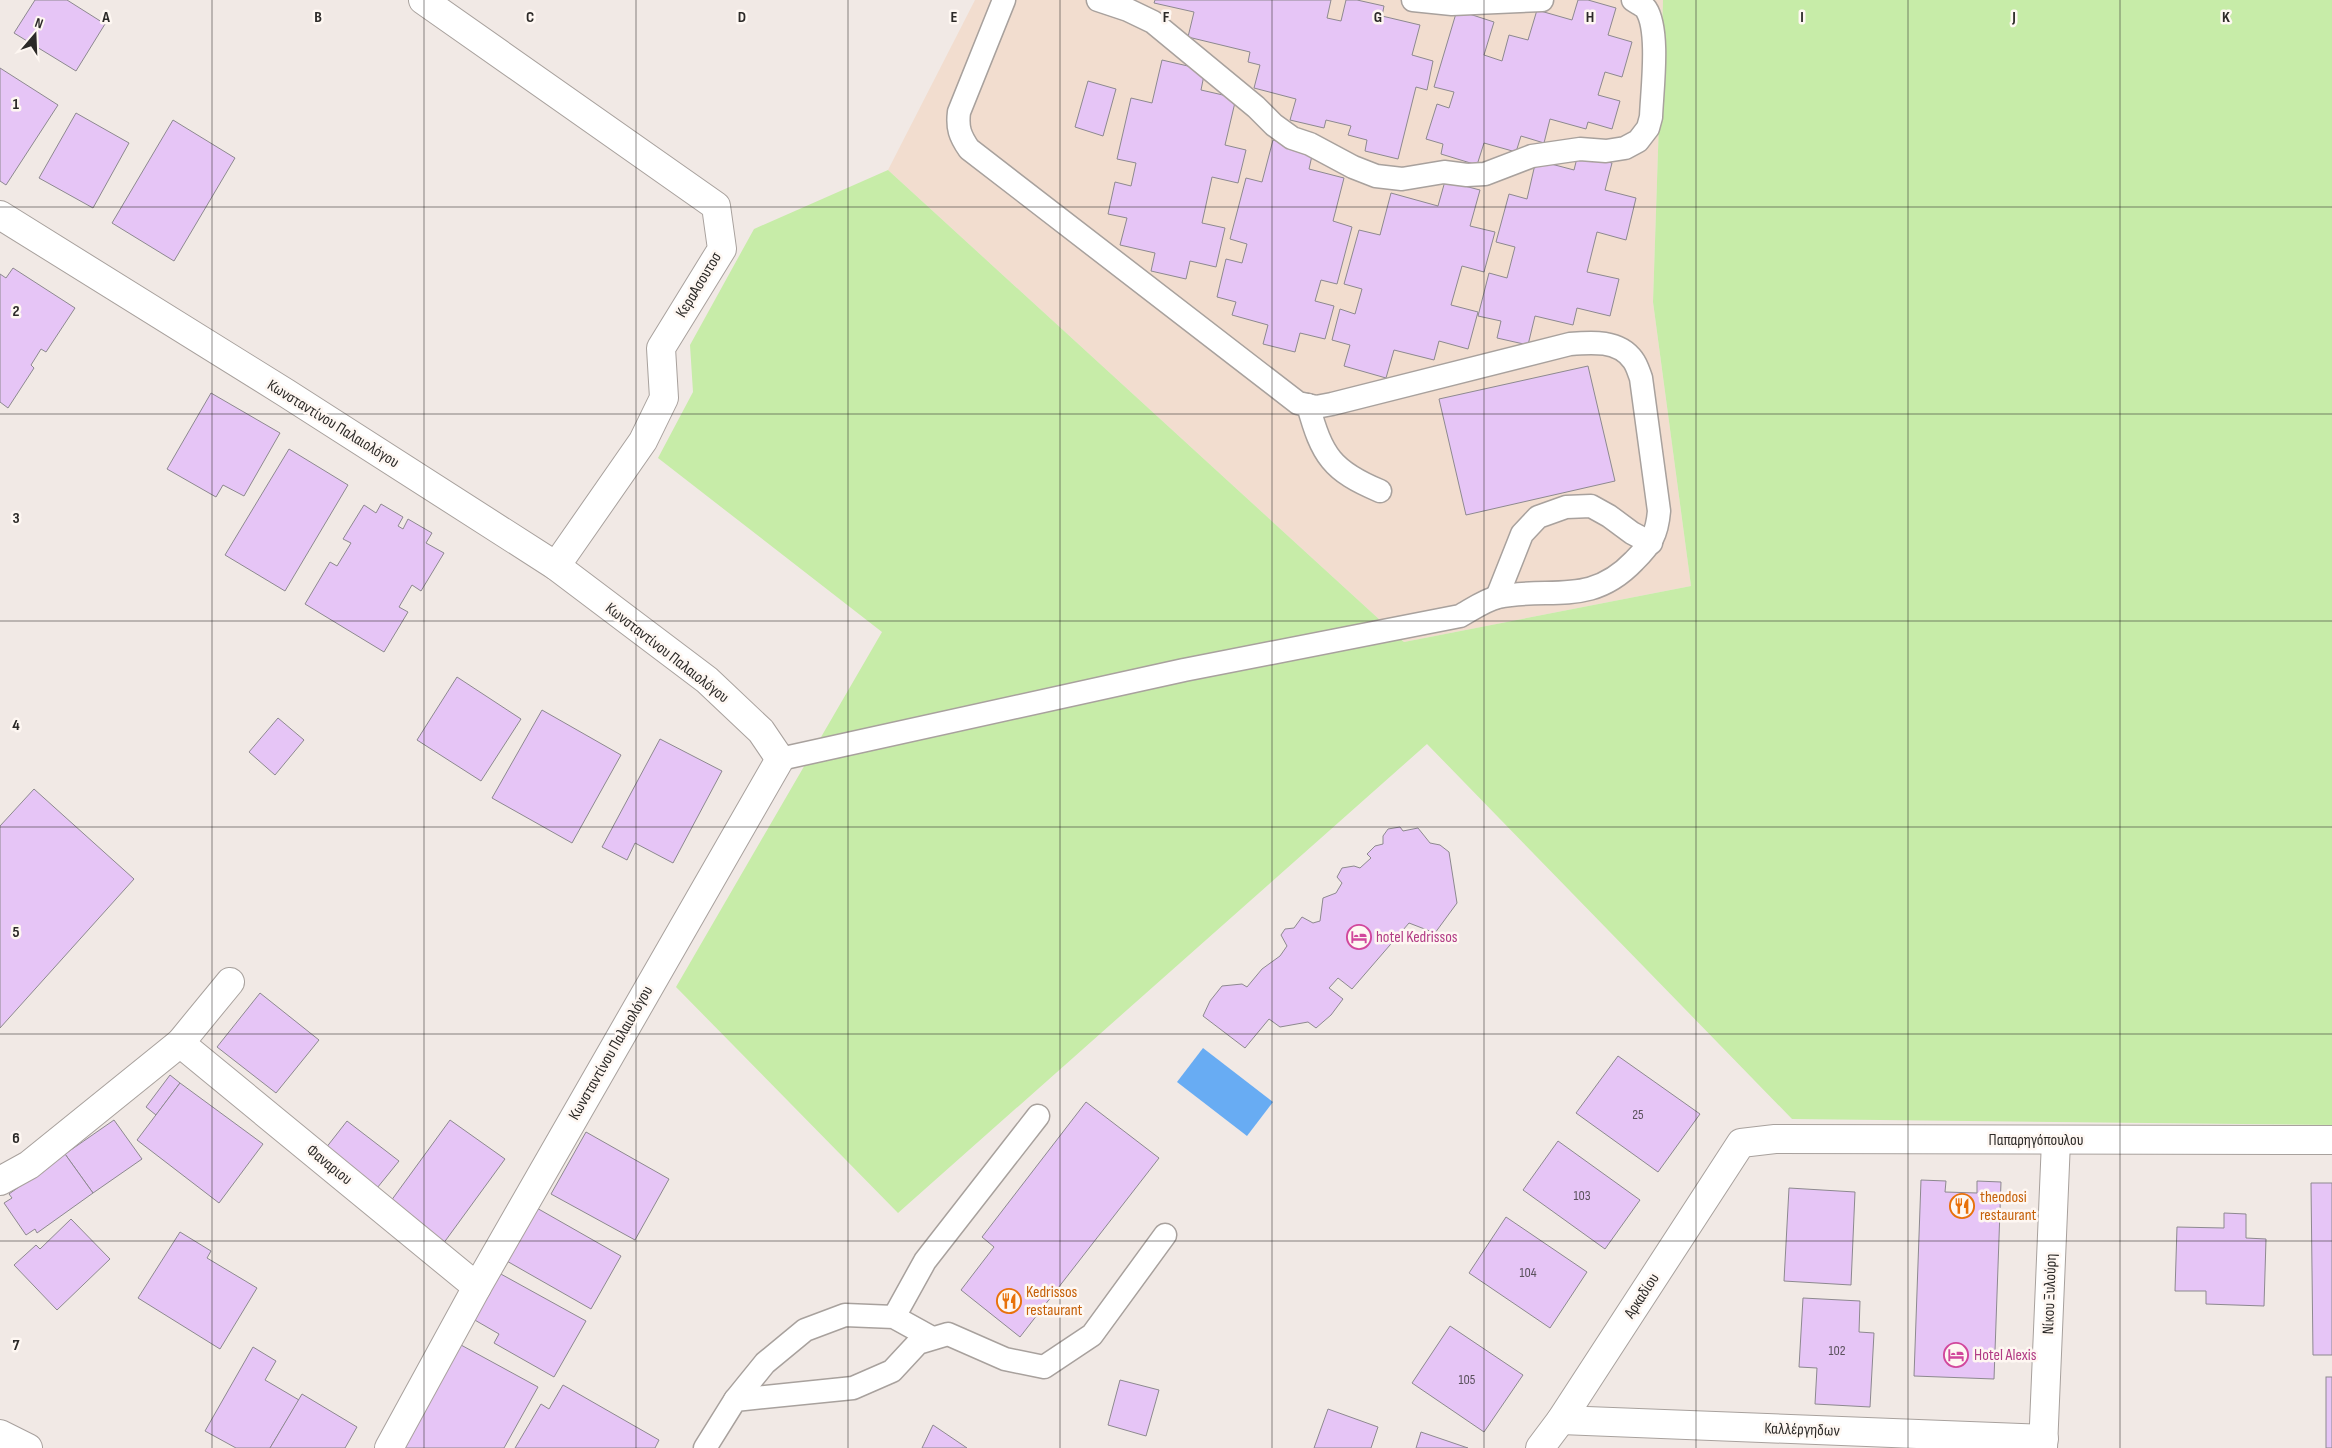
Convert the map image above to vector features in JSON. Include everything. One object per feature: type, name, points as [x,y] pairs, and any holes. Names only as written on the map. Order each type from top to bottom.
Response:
[{"type":"street","name":"ΚεραΑσουτοσ","points":[[423,0],[716,206],[722,249],[661,348],[664,398],[644,441],[556,566]]},
{"type":"street","name":"Κωνσταντίνου Παλαιολόγου","points":[[0,215],[556,566],[707,680],[761,731],[780,759],[477,1287],[389,1448]]},
{"type":"street","points":[[0,1181],[29,1165],[180,1043],[230,982]]},
{"type":"street","name":"Φαναριου","points":[[180,1043],[477,1287]]},
{"type":"street","name":"Παπαρηγόπουλου","points":[[1741,1143],[1775,1139],[2332,1140]]},
{"type":"street","name":"Νίκου Ξυλούρη","points":[[2043,1443],[2056,1141]]},
{"type":"street","name":"Αρκαδίου","points":[[1540,1448],[1561,1420],[1741,1143]]},
{"type":"street","name":"Καλλέργηδων","points":[[1561,1420],[2043,1443]]},
{"type":"street","points":[[0,1434],[28,1448]]},
{"type":"lane","points":[[780,759],[1184,670],[1460,616],[1497,597],[1586,591],[1617,577],[1651,543],[1658,525],[1659,511],[1641,378],[1633,359],[1619,348],[1598,342],[1570,344],[1316,408],[1298,403],[969,149],[960,137],[958,125],[959,112],[1004,0]]},
{"type":"lane","points":[[1098,0],[1128,10],[1153,22],[1256,107],[1274,125],[1292,138],[1310,144],[1353,167],[1376,176],[1402,179],[1444,172],[1467,175],[1486,174],[1532,156],[1580,149],[1606,151],[1625,148],[1638,141],[1648,128],[1651,117],[1654,37],[1651,20],[1645,7],[1633,0]]},
{"type":"lane","points":[[1413,0],[1422,3],[1452,4],[1542,0]]},
{"type":"lane","points":[[1308,406],[1316,436],[1330,460],[1353,480],[1380,492]]},
{"type":"lane","points":[[1497,597],[1522,534],[1538,517],[1566,506],[1591,506],[1651,543]]},
{"type":"lane","points":[[894,1317],[925,1261],[1038,1116]]},
{"type":"lane","points":[[735,1400],[853,1388],[892,1371],[918,1343],[948,1334],[1005,1359],[1044,1368],[1092,1335],[1165,1235]]},
{"type":"lane","points":[[705,1448],[735,1400],[765,1363],[805,1330],[845,1315],[894,1317],[932,1338]]},
{"type":"shaded area","points":[[975,0],[1663,0],[1653,302],[1691,586],[1404,642],[888,170]]},
{"type":"green space","points":[[1663,0],[2332,0],[2332,1125],[1792,1119],[1427,744],[898,1213],[676,987],[882,632],[658,458],[693,392],[690,345],[754,229],[888,170],[1404,642],[1691,586],[1653,302]]},
{"type":"water","points":[[1203,1048],[1273,1102],[1247,1136],[1177,1082]]},
{"type":"building","points":[[35,0],[67,0],[105,24],[76,71],[14,33]]},
{"type":"building","points":[[1155,0],[1331,0],[1327,18],[1341,21],[1346,0],[1357,0],[1384,6],[1382,16],[1420,25],[1412,55],[1433,61],[1427,90],[1416,87],[1398,159],[1365,151],[1367,140],[1348,135],[1351,126],[1326,120],[1324,128],[1290,120],[1296,99],[1254,88],[1260,65],[1248,62],[1250,52],[1188,37],[1194,12],[1154,3]]},
{"type":"building","points":[[1578,0],[1588,0],[1616,8],[1608,35],[1632,42],[1622,77],[1605,72],[1598,95],[1620,101],[1612,129],[1588,122],[1586,129],[1550,119],[1544,143],[1521,136],[1516,152],[1484,143],[1477,165],[1441,154],[1443,144],[1426,139],[1437,104],[1449,108],[1454,92],[1434,87],[1457,10],[1494,22],[1484,55],[1502,61],[1509,35],[1528,40],[1537,10],[1572,20]]},
{"type":"building","points":[[1162,60],[1205,70],[1201,90],[1236,98],[1225,145],[1246,150],[1238,183],[1212,177],[1202,223],[1225,228],[1216,267],[1190,261],[1186,279],[1151,271],[1155,253],[1120,245],[1127,218],[1108,214],[1115,182],[1131,186],[1136,163],[1117,159],[1131,98],[1152,103]]},
{"type":"building","points":[[0,68],[58,105],[6,185],[0,181]]},
{"type":"building","points":[[1088,81],[1116,89],[1103,136],[1075,127]]},
{"type":"building","points":[[76,113],[129,143],[93,208],[39,178]]},
{"type":"building","points":[[173,120],[235,158],[174,261],[112,223]]},
{"type":"building","points":[[1273,140],[1313,151],[1309,169],[1344,178],[1333,221],[1352,227],[1337,284],[1321,280],[1315,301],[1334,306],[1325,339],[1300,333],[1295,352],[1263,344],[1268,325],[1232,315],[1236,302],[1217,297],[1226,259],[1242,263],[1247,244],[1230,239],[1246,178],[1262,182]]},
{"type":"building","points":[[1578,154],[1612,163],[1605,190],[1636,198],[1626,240],[1597,232],[1587,272],[1619,279],[1610,316],[1577,308],[1573,325],[1535,316],[1528,345],[1497,338],[1501,321],[1478,316],[1489,273],[1507,278],[1515,247],[1496,242],[1509,194],[1527,199],[1536,160],[1574,170]]},
{"type":"building","points":[[1445,181],[1480,190],[1470,226],[1495,232],[1484,272],[1462,266],[1451,305],[1478,312],[1468,349],[1439,341],[1434,360],[1394,350],[1386,378],[1344,366],[1350,345],[1332,340],[1340,309],[1355,314],[1362,289],[1344,284],[1359,230],[1380,235],[1391,193],[1438,206]]},
{"type":"building","points":[[13,268],[75,308],[46,352],[41,349],[31,365],[34,368],[8,408],[0,402],[0,274],[6,278]]},
{"type":"building","points":[[1588,366],[1615,481],[1466,515],[1439,399]]},
{"type":"building","points":[[211,393],[280,433],[244,496],[223,485],[216,497],[167,469]]},
{"type":"building","points":[[289,449],[348,485],[285,591],[225,555]]},
{"type":"building","points":[[381,504],[403,517],[398,526],[403,529],[408,519],[432,533],[426,543],[444,553],[421,591],[412,585],[399,607],[408,612],[384,652],[305,604],[330,562],[337,566],[351,543],[343,539],[364,505],[376,513]]},
{"type":"building","points":[[457,677],[521,719],[481,781],[417,740]]},
{"type":"building","points":[[542,710],[621,755],[572,843],[492,798]]},
{"type":"building","points":[[278,718],[304,740],[275,775],[249,752]]},
{"type":"building","points":[[660,739],[722,771],[673,863],[635,843],[627,860],[602,847]]},
{"type":"building","points":[[34,789],[134,879],[0,1028],[0,826]]},
{"type":"building","points":[[1400,827],[1403,831],[1418,828],[1430,843],[1440,845],[1449,852],[1457,903],[1435,933],[1409,923],[1352,989],[1338,978],[1329,988],[1343,999],[1331,1015],[1316,1028],[1308,1022],[1280,1027],[1269,1019],[1245,1048],[1203,1016],[1210,1001],[1222,986],[1242,984],[1247,987],[1262,969],[1280,956],[1287,946],[1281,935],[1285,929],[1294,928],[1302,917],[1313,923],[1320,921],[1323,898],[1336,893],[1342,883],[1337,877],[1342,868],[1354,866],[1360,868],[1371,858],[1367,854],[1375,846],[1383,844],[1383,836],[1388,829]]},
{"type":"building","points":[[260,993],[319,1040],[276,1093],[217,1047]]},
{"type":"building","points":[[1618,1056],[1700,1114],[1658,1172],[1576,1113]]},
{"type":"building","points":[[170,1075],[180,1083],[156,1115],[146,1107]]},
{"type":"building","points":[[180,1083],[263,1144],[219,1203],[137,1140]]},
{"type":"building","points":[[1086,1102],[1159,1158],[1020,1337],[961,1290],[994,1247],[982,1237]]},
{"type":"building","points":[[114,1120],[142,1159],[93,1193],[65,1154]]},
{"type":"building","points":[[450,1120],[505,1159],[443,1244],[388,1205]]},
{"type":"building","points":[[347,1121],[399,1161],[373,1193],[322,1153]]},
{"type":"building","points":[[586,1132],[669,1179],[635,1240],[551,1194]]},
{"type":"building","points":[[1558,1141],[1640,1200],[1605,1249],[1523,1190]]},
{"type":"building","points":[[65,1154],[93,1193],[37,1233],[35,1229],[26,1235],[4,1203],[12,1198],[9,1194]]},
{"type":"building","points":[[1921,1180],[1946,1181],[1945,1192],[1977,1193],[1977,1181],[2001,1182],[1994,1379],[1914,1376]]},
{"type":"building","points":[[2311,1183],[2332,1183],[2332,1355],[2313,1355]]},
{"type":"building","points":[[1789,1188],[1855,1192],[1851,1285],[1784,1281]]},
{"type":"building","points":[[535,1207],[621,1256],[591,1309],[505,1260]]},
{"type":"building","points":[[2224,1213],[2246,1214],[2246,1238],[2266,1239],[2264,1306],[2206,1304],[2206,1291],[2175,1291],[2177,1227],[2224,1228]]},
{"type":"building","points":[[1506,1217],[1587,1272],[1550,1328],[1469,1273]]},
{"type":"building","points":[[71,1219],[110,1259],[57,1310],[14,1265],[36,1245],[40,1249]]},
{"type":"building","points":[[180,1232],[211,1251],[207,1258],[257,1288],[220,1349],[138,1298]]},
{"type":"building","points":[[499,1273],[586,1321],[554,1377],[494,1343],[499,1334],[473,1319]]},
{"type":"building","points":[[1803,1298],[1860,1301],[1859,1332],[1874,1333],[1870,1407],[1815,1404],[1817,1368],[1799,1367]]},
{"type":"building","points":[[1450,1326],[1523,1375],[1484,1432],[1412,1383]]},
{"type":"building","points":[[461,1345],[538,1387],[504,1448],[404,1448]]},
{"type":"building","points":[[253,1347],[276,1361],[265,1380],[299,1400],[270,1448],[236,1448],[205,1431]]},
{"type":"building","points":[[2326,1377],[2332,1377],[2332,1448],[2326,1448]]},
{"type":"building","points":[[1120,1380],[1159,1390],[1146,1436],[1108,1425]]},
{"type":"building","points":[[563,1385],[659,1440],[655,1448],[515,1448],[541,1404],[549,1409]]},
{"type":"building","points":[[302,1394],[357,1427],[345,1448],[270,1448]]},
{"type":"building","points":[[1328,1409],[1378,1427],[1371,1448],[1314,1448]]},
{"type":"building","points":[[933,1425],[967,1448],[922,1448]]},
{"type":"building","points":[[1421,1432],[1468,1448],[1416,1448]]},
{"type":"place","name":"hotel Kedrissos","points":[[1359,937]]},
{"type":"place","name":"theodosi restaurant","points":[[1962,1206]]},
{"type":"place","name":"Kedrissos restaurant","points":[[1009,1301]]},
{"type":"place","name":"Hotel Alexis","points":[[1956,1355]]}]
